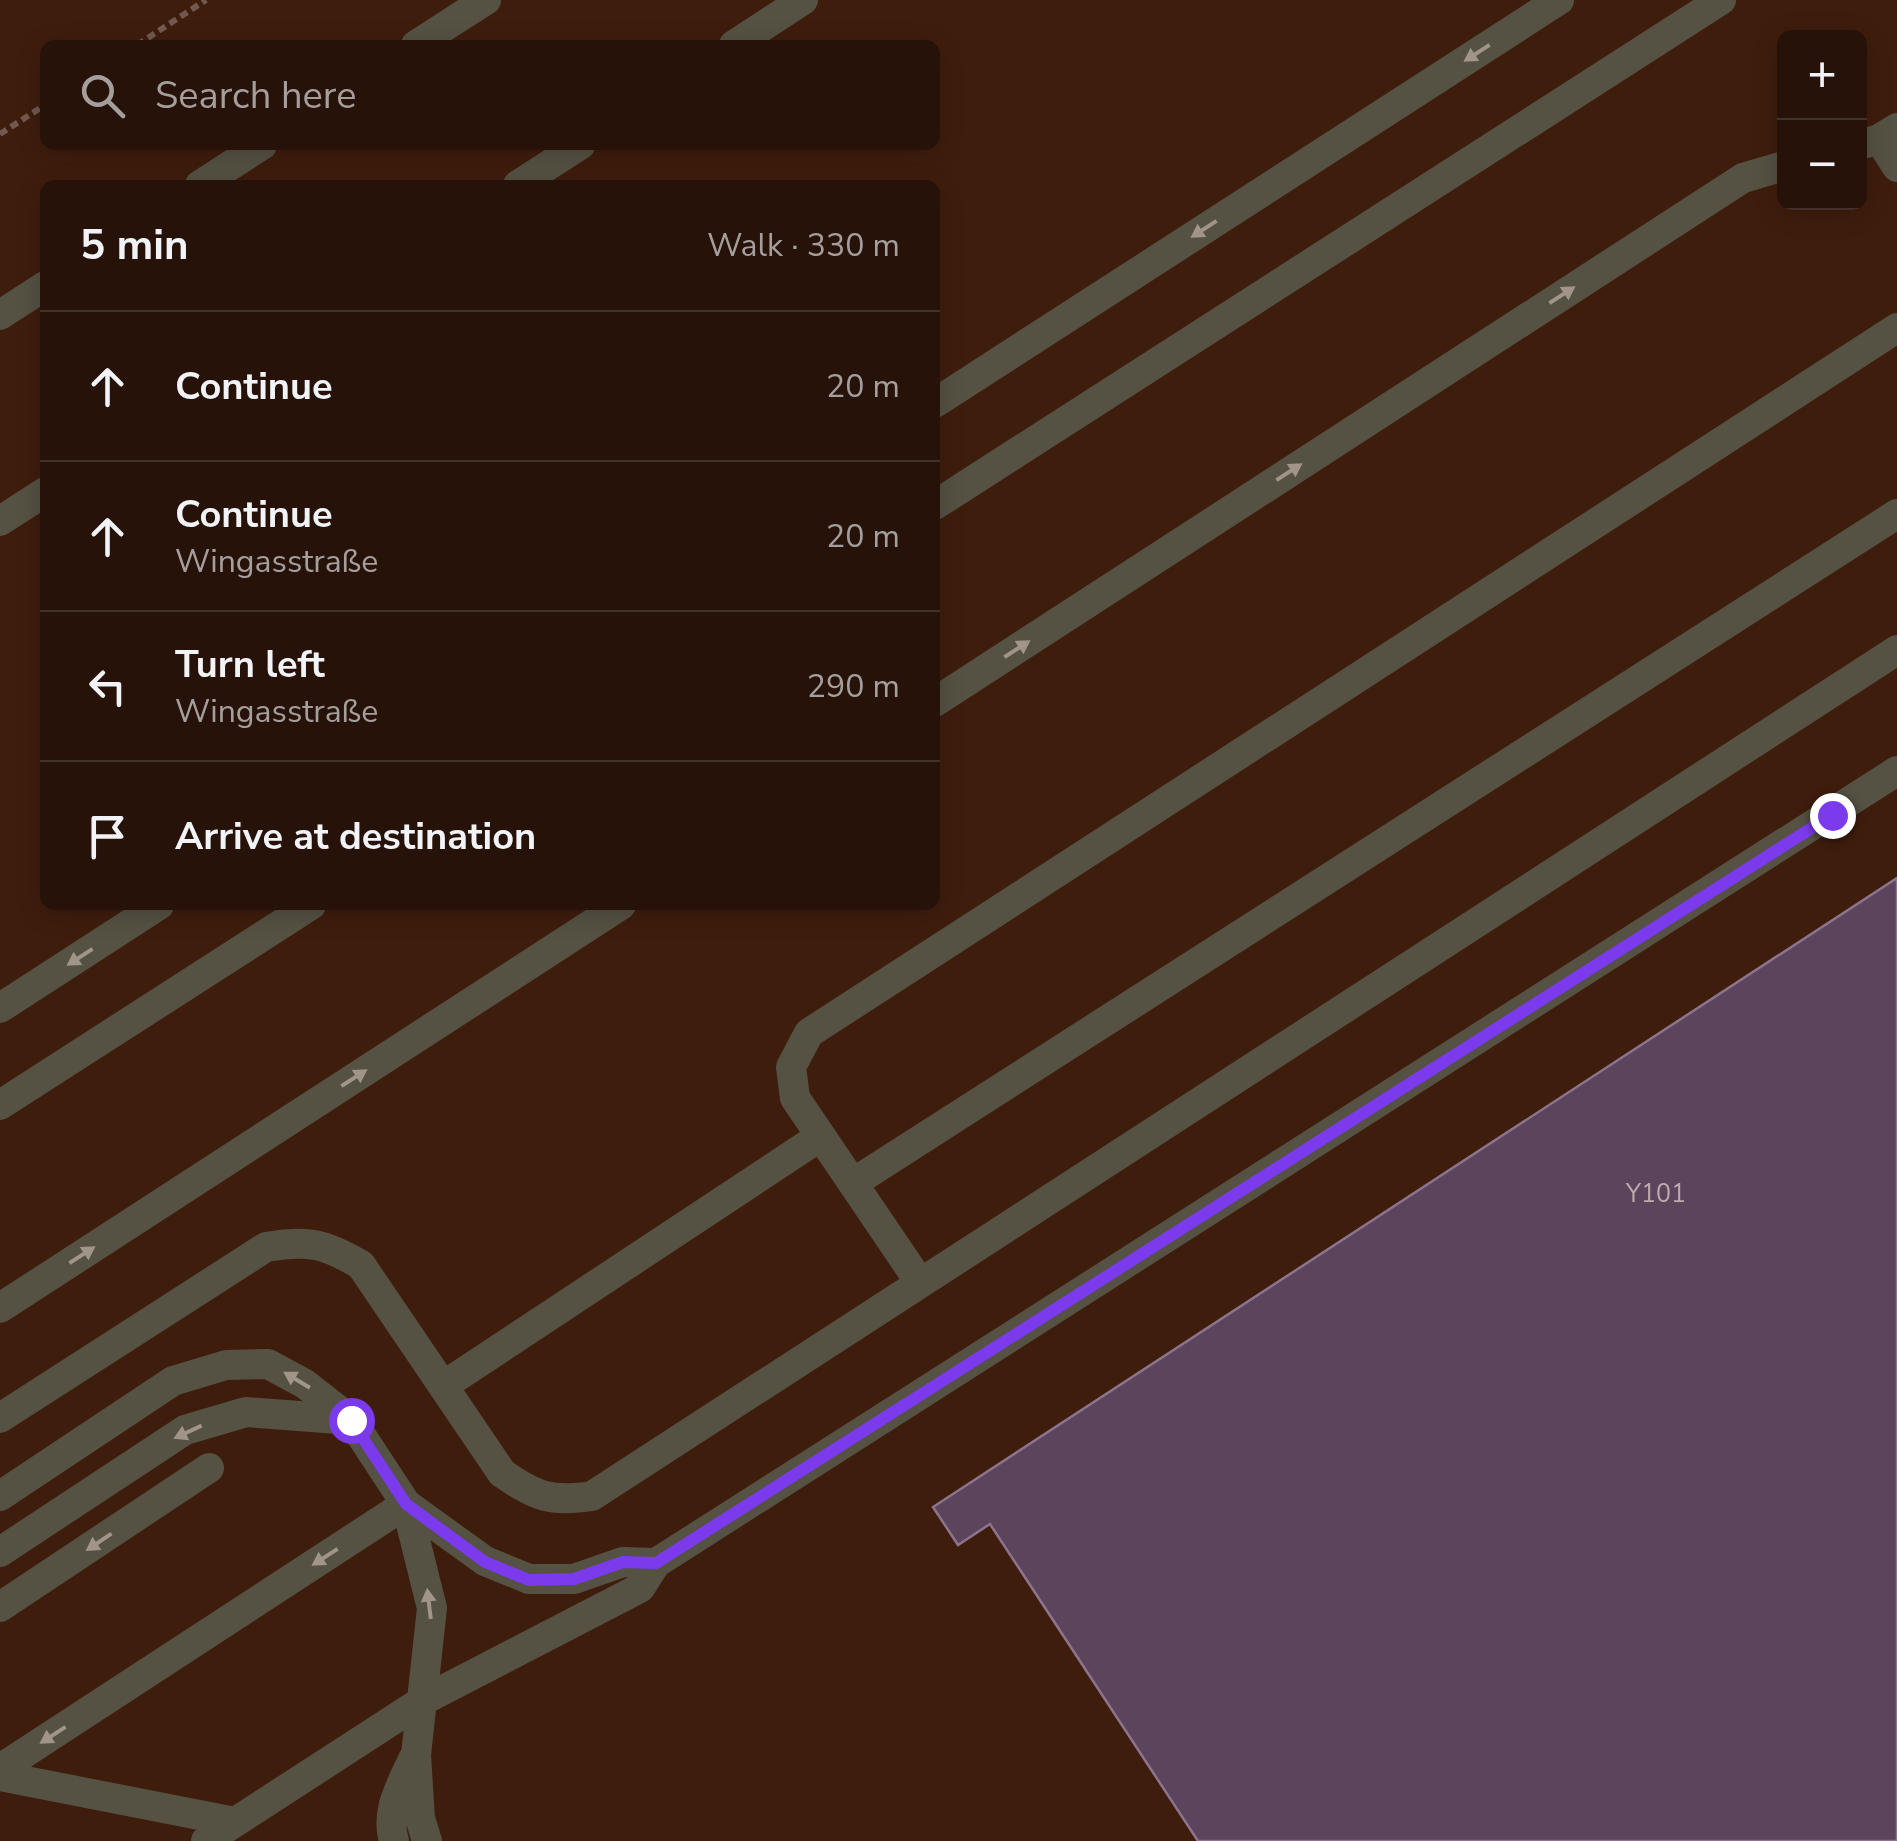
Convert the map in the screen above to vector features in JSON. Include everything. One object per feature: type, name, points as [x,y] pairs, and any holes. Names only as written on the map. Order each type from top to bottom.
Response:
[{"type":"street","points":[[424,40],[486,0]]},
{"type":"street","points":[[742,40],[803,0]]},
{"type":"street","points":[[940,401],[1559,0]]},
{"type":"street","points":[[940,502],[1721,0]]},
{"type":"street","points":[[1878,138],[1897,167]]},
{"type":"street","points":[[208,180],[254,150]]},
{"type":"street","points":[[526,180],[572,150]]},
{"type":"street","points":[[940,699],[1743,178],[1777,168]]},
{"type":"street","points":[[0,315],[40,289]]},
{"type":"street","points":[[919,1282],[795,1098],[791,1066],[809,1033],[1897,328]]},
{"type":"street","points":[[0,521],[40,495]]},
{"type":"street","points":[[853,1183],[1897,514]]},
{"type":"street","points":[[0,1418],[266,1246],[299,1242],[329,1246],[360,1265],[502,1473],[528,1491],[559,1501],[592,1496],[1897,650]]},
{"type":"street","points":[[206,1841],[422,1701],[640,1588],[656,1563],[1897,771]]},
{"type":"street","points":[[0,1008],[152,910]]},
{"type":"street","points":[[0,1105],[303,910]]},
{"type":"street","points":[[0,1308],[614,910]]},
{"type":"street","points":[[443,1386],[821,1136]]},
{"type":"street","points":[[0,1496],[174,1381],[226,1365],[268,1364],[305,1384],[351,1420],[406,1504],[432,1608],[416,1754],[420,1818],[427,1841]]},
{"type":"street","points":[[0,1552],[185,1430],[246,1412],[351,1420]]},
{"type":"street","points":[[0,1607],[209,1468]]},
{"type":"street","points":[[406,1504],[485,1562],[529,1580],[574,1579],[623,1562],[656,1563]]},
{"type":"street","points":[[0,1773],[406,1504]]},
{"type":"street","points":[[394,1841],[390,1828],[394,1800],[416,1754]]},
{"type":"street","points":[[0,1773],[235,1822]]},
{"type":"path","points":[[145,40],[206,0]]},
{"type":"path","points":[[0,134],[40,108]]},
{"type":"shaded area","points":[[0,0],[1897,0],[1897,1841],[0,1841]]},
{"type":"building","points":[[1897,878],[1897,1841],[1198,1841],[990,1524],[958,1545],[933,1507]]},
{"type":"route","points":[[351,1420],[406,1504],[485,1562],[529,1580],[574,1579],[623,1562],[656,1563],[1832,815]]}]
